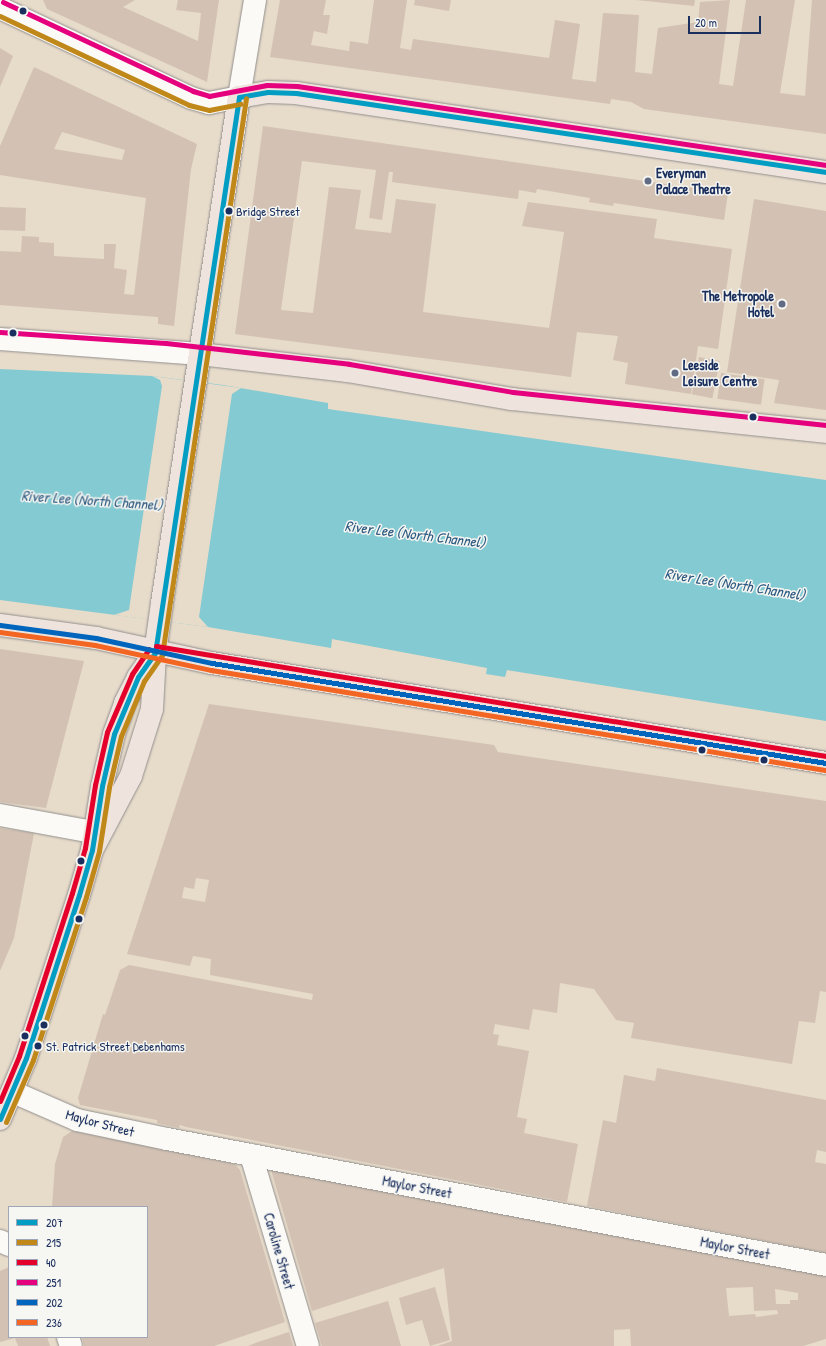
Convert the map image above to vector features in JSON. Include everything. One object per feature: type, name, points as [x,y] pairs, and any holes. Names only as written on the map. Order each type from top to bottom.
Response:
[{"type":"main road","points":[[93,841],[131,776],[144,742],[152,709],[155,653],[160,612],[194,382],[200,354],[239,97],[268,92],[310,95],[826,172]]},
{"type":"main road","points":[[200,354],[348,371],[512,398],[826,432]]},
{"type":"main road","points":[[0,625],[96,638],[155,653],[826,763]]},
{"type":"main road","points":[[0,1119],[13,1092],[93,841],[116,728],[138,677],[155,653]]},
{"type":"street","points":[[0,8],[191,98],[209,103],[239,97],[255,0]]},
{"type":"street","points":[[0,339],[200,354]]},
{"type":"street","points":[[0,816],[93,841]]},
{"type":"street","name":"Maylor Street","points":[[13,1092],[77,1120],[251,1155],[826,1265]]},
{"type":"street","name":"Caroline Street","points":[[251,1155],[308,1346]]},
{"type":"water","name":"River Lee (North Channel)","points":[[0,369],[152,376],[223,385],[328,403],[328,409],[826,480],[826,721],[507,670],[505,677],[486,674],[487,668],[332,639],[331,648],[208,627],[0,600]]},
{"type":"pier","points":[[152,376],[241,388],[232,394],[199,617],[208,627],[114,615],[129,610],[162,386],[160,380]]},
{"type":"building","points":[[43,0],[135,0],[123,7],[198,41],[201,13],[176,10],[178,0],[219,0],[207,82],[47,9]]},
{"type":"building","points":[[280,0],[326,0],[323,15],[330,15],[327,34],[314,31],[311,45],[349,51],[350,41],[368,44],[374,0],[407,0],[400,48],[411,50],[413,39],[549,58],[555,20],[580,24],[572,79],[596,82],[603,13],[639,15],[635,72],[652,74],[658,28],[698,22],[700,2],[730,0],[719,84],[733,86],[746,0],[795,0],[780,93],[805,96],[812,0],[826,0],[826,134],[644,109],[631,102],[611,99],[610,104],[270,57]]},
{"type":"building","points":[[415,0],[451,0],[449,11],[414,5]]},
{"type":"building","points":[[636,0],[695,0],[694,6]]},
{"type":"building","points":[[0,48],[13,56],[0,87]]},
{"type":"building","points":[[34,67],[197,144],[191,169],[174,326],[158,324],[158,317],[0,305],[0,251],[21,252],[22,236],[39,237],[39,242],[54,243],[54,256],[104,259],[104,244],[116,244],[114,268],[127,270],[124,294],[134,295],[146,198],[0,175],[0,146]],"holes":[[[62,132],[125,150],[122,160],[54,149]]]},
{"type":"building","points":[[263,126],[728,193],[724,220],[614,203],[613,206],[589,202],[590,198],[537,189],[536,193],[519,190],[518,199],[392,182],[393,172],[389,172],[382,220],[369,218],[376,170],[302,161],[281,310],[313,313],[329,187],[361,190],[355,229],[391,233],[396,199],[436,204],[423,312],[549,328],[564,232],[522,226],[528,202],[657,219],[654,238],[732,249],[718,349],[698,346],[691,394],[625,384],[628,363],[613,360],[618,336],[577,332],[571,377],[235,334]]},
{"type":"building","name":"The Metropole Hotel","points":[[754,199],[826,211],[826,410],[774,403],[779,380],[727,372]]},
{"type":"building","points":[[0,207],[26,208],[25,231],[0,230]]},
{"type":"building","points":[[699,357],[720,361],[712,398],[692,394]]},
{"type":"building","points":[[721,373],[765,379],[761,405],[717,399]]},
{"type":"building","points":[[0,649],[84,661],[46,808],[0,802]]},
{"type":"building","points":[[209,704],[494,745],[498,752],[826,801],[826,992],[820,991],[815,1023],[799,1021],[792,1064],[631,1038],[634,1023],[616,1020],[594,989],[560,983],[557,1013],[533,1009],[529,1030],[495,1024],[493,1034],[499,1035],[497,1045],[529,1051],[517,1117],[527,1119],[524,1133],[578,1144],[567,1202],[180,1125],[179,1128],[157,1123],[157,1120],[80,1105],[78,1098],[103,1014],[105,1015],[120,970],[129,965],[312,1000],[313,994],[210,975],[211,959],[193,956],[190,966],[127,954]],"holes":[[[196,878],[209,880],[205,902],[182,898],[184,887],[194,889]]]},
{"type":"building","points":[[0,828],[34,833],[14,938],[0,971]]},
{"type":"building","points":[[657,1068],[826,1100],[826,1152],[817,1150],[815,1162],[826,1164],[826,1253],[587,1206],[603,1120],[616,1123],[624,1075],[655,1081]]},
{"type":"building","points":[[72,1131],[235,1164],[240,1170],[285,1322],[214,1346],[84,1346],[82,1338],[148,1338],[148,1206],[52,1206],[55,1164],[63,1137]]},
{"type":"building","points":[[271,1170],[826,1275],[826,1339],[803,1346],[631,1346],[630,1329],[614,1330],[614,1346],[437,1346],[452,1341],[444,1268],[312,1311]],"holes":[[[753,1287],[754,1311],[777,1310],[778,1314],[756,1317],[755,1314],[729,1316],[726,1288]],[[775,1289],[798,1293],[798,1300],[790,1300],[790,1304],[776,1304]]]},
{"type":"building","points":[[8,1267],[8,1338],[15,1338],[0,1342],[0,1271]]},
{"type":"building","points":[[435,1287],[450,1340],[430,1346],[422,1320],[406,1325],[399,1298]]},
{"type":"building","points":[[388,1301],[401,1346],[322,1346],[315,1323]]},
{"type":"building","points":[[289,1332],[293,1346],[248,1346],[258,1342]]},
{"type":"building","points":[[15,1338],[47,1338],[50,1346],[18,1346]]},
{"type":"transit line","name":"251","points":[[3,2],[193,91],[209,96],[267,85],[297,86],[826,165]]},
{"type":"transit line","name":"215","points":[[0,16],[189,105],[209,110],[240,104]]},
{"type":"transit line","name":"207","points":[[239,97],[268,92],[296,93],[826,172]]},
{"type":"transit line","name":"207","points":[[0,1119],[26,1058],[79,895],[92,850],[102,786],[114,734],[138,677],[155,653],[239,97]]},
{"type":"transit line","name":"215","points":[[6,1122],[33,1060],[86,897],[99,851],[109,787],[121,736],[144,681],[162,655],[246,98]]},
{"type":"transit line","name":"251","points":[[0,332],[166,343],[349,364],[513,392],[826,425]]},
{"type":"transit line","name":"202","points":[[0,625],[96,638],[212,663],[826,763]]},
{"type":"transit line","name":"236","points":[[0,632],[95,645],[211,670],[825,770]]},
{"type":"transit line","name":"40","points":[[156,646],[826,756]]},
{"type":"transit line","name":"40","points":[[0,1101],[19,1056],[72,893],[85,848],[95,785],[107,732],[132,674],[149,649]]},
{"type":"place","name":"Everyman Palace Theatre","points":[[648,181]]},
{"type":"place","name":"Bridge Street","points":[[229,211]]},
{"type":"place","name":"The Metropole Hotel","points":[[782,304]]},
{"type":"place","name":"Leeside Leisure Centre","points":[[675,373]]},
{"type":"place","name":"St. Patrick Street Debenhams","points":[[38,1046]]}]
